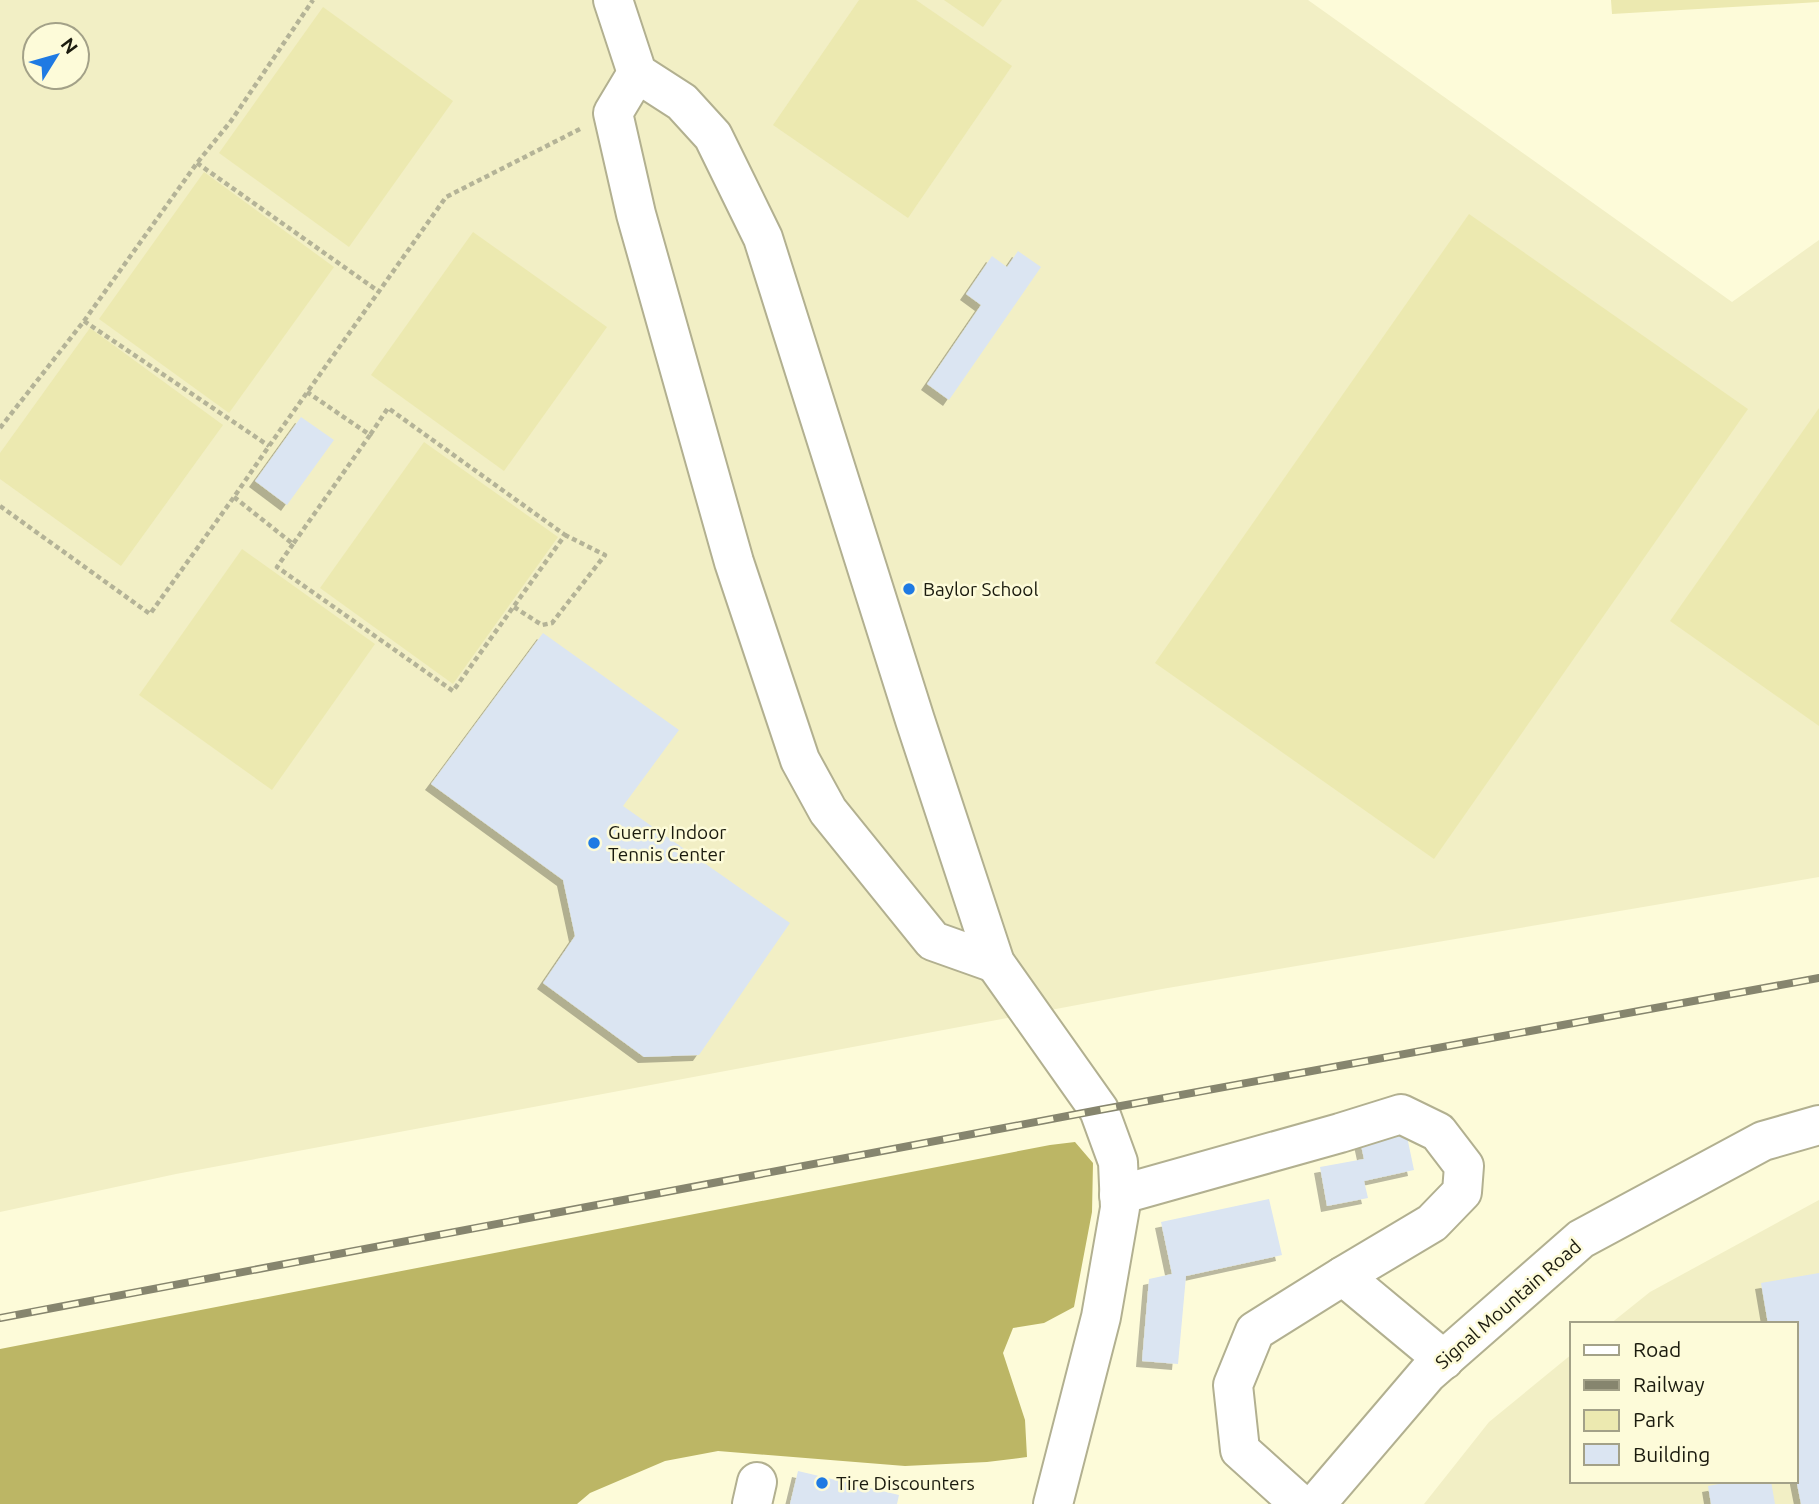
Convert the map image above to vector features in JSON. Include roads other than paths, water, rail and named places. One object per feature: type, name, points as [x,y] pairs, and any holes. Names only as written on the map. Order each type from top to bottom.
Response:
[{"type":"main road","points":[[613,0],[637,73],[682,102],[713,136],[763,238],[915,720],[995,963],[1099,1110],[1118,1162],[1120,1208],[1101,1317],[1053,1504]]},
{"type":"main road","points":[[637,73],[613,113],[636,214],[734,562],[800,760],[828,811],[933,941],[995,963]]},
{"type":"main road","points":[[1119,1195],[1401,1114],[1438,1132],[1464,1166],[1462,1192],[1432,1223],[1255,1331],[1233,1385],[1240,1450],[1300,1504]]},
{"type":"main road","name":"Signal Mountain Road","points":[[1316,1504],[1427,1374],[1581,1239],[1763,1141],[1819,1125]]},
{"type":"main road","points":[[1343,1276],[1444,1360]]},
{"type":"railway","points":[[0,1318],[1099,1110],[1819,978]]},
{"type":"place","name":"Baylor School","points":[[909,589]]},
{"type":"place","name":"Guerry Indoor Tennis Center","points":[[594,843]]},
{"type":"place","name":"Tire Discounters","points":[[822,1483]]}]
